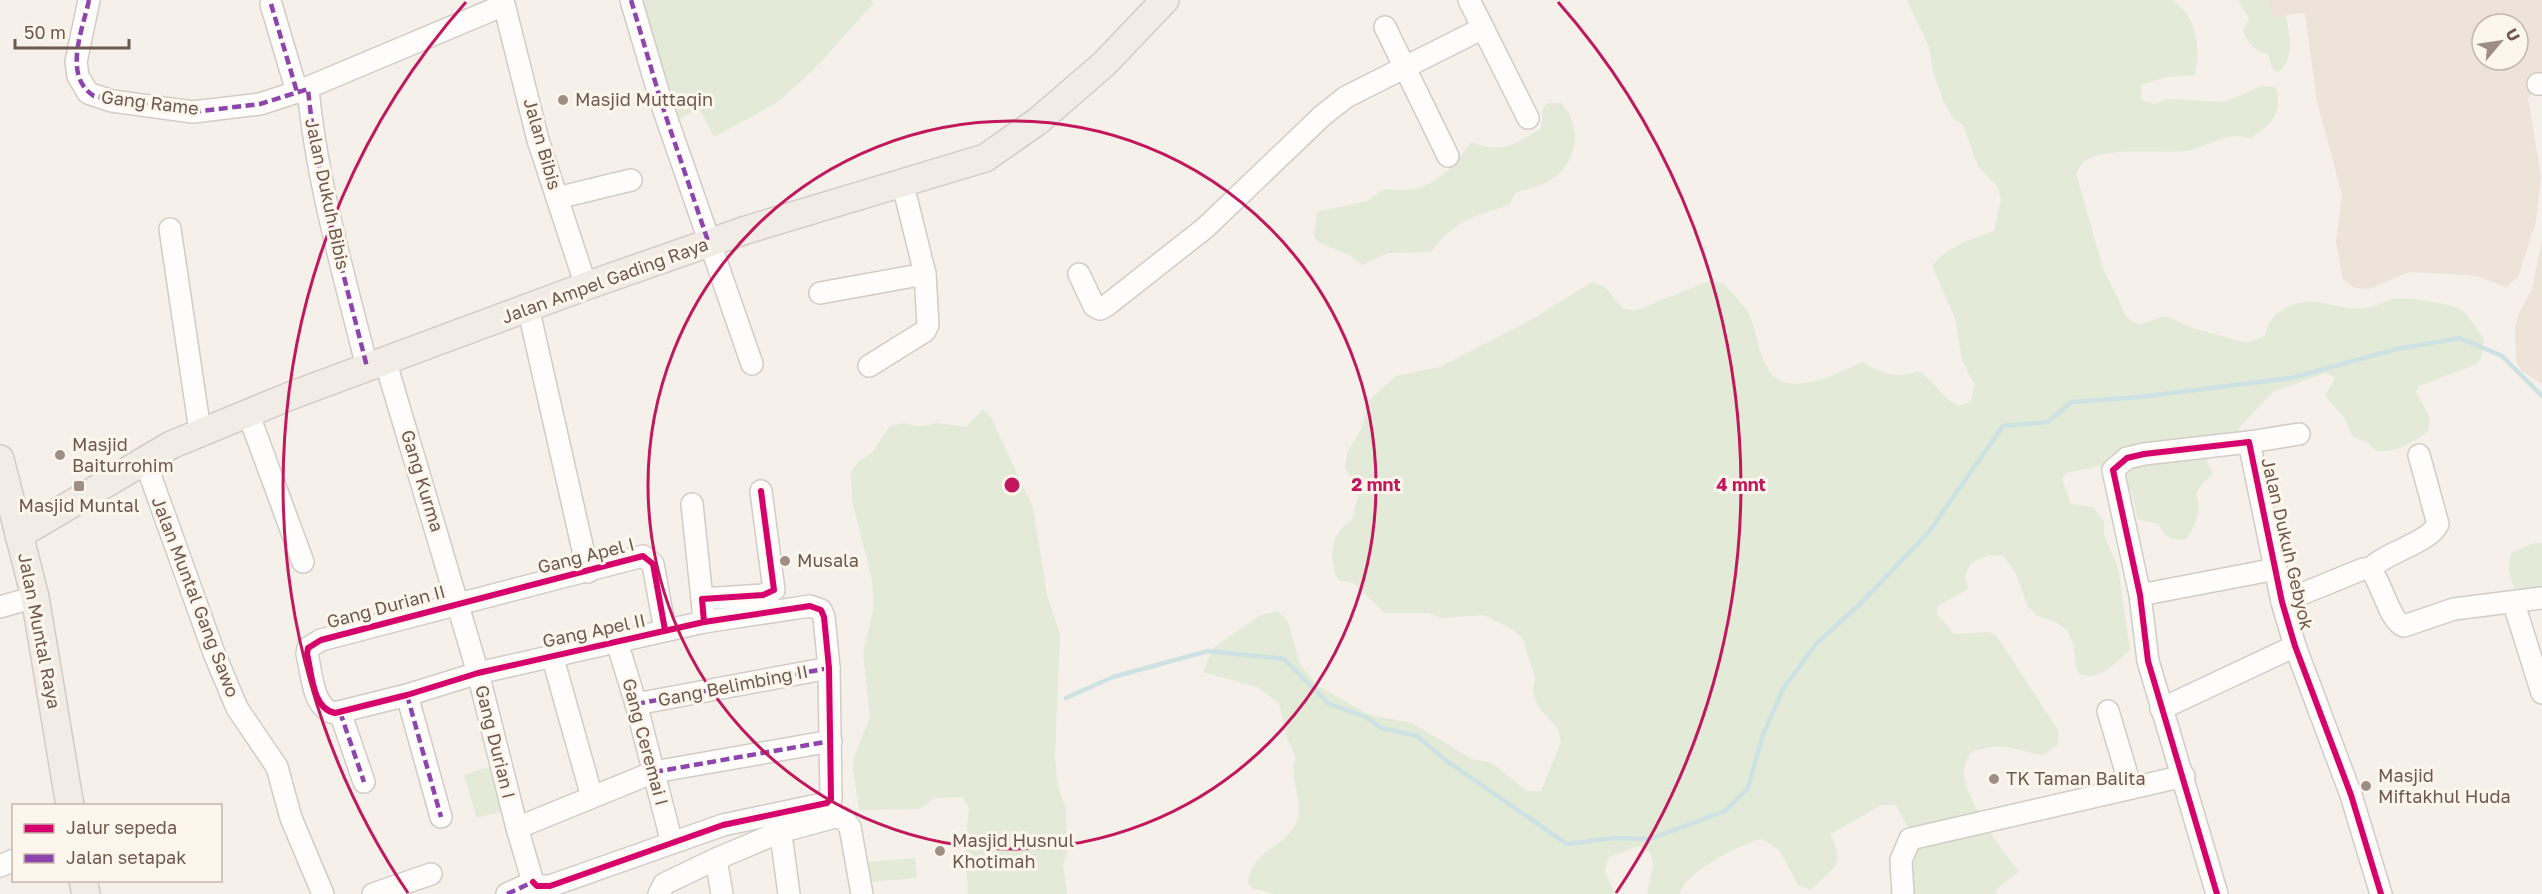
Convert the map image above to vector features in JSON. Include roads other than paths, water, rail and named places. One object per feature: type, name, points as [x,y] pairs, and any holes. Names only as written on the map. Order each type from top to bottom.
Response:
[{"type":"main road","name":"Jalan Ampel Gading Raya","points":[[19,535],[145,461],[200,432],[376,363],[746,230],[985,158],[1004,147],[1104,64],[1165,0]]},
{"type":"main road","name":"Jalan Muntal Raya","points":[[0,459],[35,597],[70,804]]},
{"type":"street","name":"Gang Rame","points":[[89,0],[76,62],[82,85],[94,96],[193,112],[260,104],[302,90]]},
{"type":"street","points":[[631,0],[662,105],[752,364]]},
{"type":"street","points":[[1470,0],[1528,118]]},
{"type":"street","points":[[302,90],[504,3]]},
{"type":"street","name":"Jalan Bibis","points":[[504,3],[538,140],[586,286]]},
{"type":"street","name":"Jalan Dukuh Bibis","points":[[271,4],[302,90],[320,178],[376,363]]},
{"type":"street","points":[[1385,27],[1448,156]]},
{"type":"street","points":[[1079,274],[1094,306],[1097,309],[1106,306],[1205,228],[1322,116],[1355,92],[1406,69],[1483,28]]},
{"type":"street","points":[[557,198],[631,180]]},
{"type":"street","points":[[869,366],[925,331],[928,326],[925,274],[903,184]]},
{"type":"street","points":[[170,229],[200,432]]},
{"type":"street","points":[[820,293],[925,274]]},
{"type":"street","points":[[528,307],[588,572]]},
{"type":"street","name":"Gang Kurma","points":[[376,363],[458,602]]},
{"type":"street","points":[[248,413],[303,562]]},
{"type":"street","points":[[2249,441],[2299,434]]},
{"type":"street","name":"Jalan Dukuh Gebyok","points":[[2217,894],[2184,776],[2161,709],[2148,661],[2140,595],[2113,470],[2127,458],[2144,454],[2249,441],[2282,602],[2295,646],[2350,795],[2381,894]]},
{"type":"street","name":"Jalan Dukuh Gebyok","points":[[2282,602],[2362,569],[2370,569],[2378,560],[2432,532],[2438,524],[2419,455]]},
{"type":"street","name":"Jalan Muntal Gang Sawo","points":[[145,461],[237,708],[277,767],[295,828],[323,894]]},
{"type":"street","points":[[702,599],[763,596],[771,593],[775,585],[761,491]]},
{"type":"street","points":[[692,504],[704,622]]},
{"type":"street","name":"Gang Apel I","points":[[458,602],[588,572],[638,556],[648,557],[653,564],[664,630]]},
{"type":"street","points":[[2140,595],[2276,569]]},
{"type":"street","points":[[2370,569],[2376,576],[2396,619],[2404,626],[2454,609],[2514,604],[2542,598]]},
{"type":"street","points":[[0,607],[35,597]]},
{"type":"street","name":"Gang Durian II","points":[[340,712],[327,712],[318,702],[307,654],[308,648],[321,640],[458,602]]},
{"type":"street","name":"Gang Durian I","points":[[458,602],[533,882]]},
{"type":"street","points":[[2514,604],[2542,693]]},
{"type":"street","name":"Gang Apel II","points":[[340,712],[407,695],[478,673],[552,655],[704,622],[810,606],[820,610],[824,617],[829,668]]},
{"type":"street","name":"Gang Ceremai I","points":[[617,642],[636,704],[672,843]]},
{"type":"street","name":"Jalan Dukuh Gebyok","points":[[2161,709],[2295,646]]},
{"type":"street","points":[[552,655],[592,796]]},
{"type":"street","points":[[666,887],[779,823],[827,803],[832,794],[829,668]]},
{"type":"street","name":"Gang Belimbing II","points":[[636,704],[829,668]]},
{"type":"street","points":[[407,695],[441,817]]},
{"type":"street","points":[[2108,711],[2131,788]]},
{"type":"street","points":[[340,712],[364,782]]},
{"type":"street","points":[[517,828],[654,772],[831,741]]},
{"type":"street","points":[[1903,894],[1901,860],[1910,838],[2184,776]]},
{"type":"street","points":[[507,894],[533,882],[537,885],[550,886],[723,825],[779,823],[835,817],[843,818],[850,827],[862,894]]},
{"type":"street","points":[[779,823],[789,894]]},
{"type":"street","points":[[716,859],[722,894]]},
{"type":"street","points":[[373,894],[431,874]]},
{"type":"waterway","points":[[1066,698],[1113,677],[1208,651],[1284,659],[1329,704],[1366,717],[1381,728],[1417,736],[1444,759],[1567,844],[1614,838],[1650,839],[1725,811],[1748,788],[1763,735],[1783,689],[1816,644],[1859,605],[1928,533],[2003,426],[2048,422],[2071,402],[2140,397],[2291,378],[2397,349],[2460,338],[2502,356],[2542,396]]},
{"type":"place","name":"Masjid Muttaqin","points":[[563,100]]},
{"type":"place","name":"Masjid Baiturrohim","points":[[60,455]]},
{"type":"place","name":"Masjid Muntal","points":[[79,486]]},
{"type":"place","name":"Musala","points":[[785,561]]},
{"type":"place","name":"TK Taman Balita","points":[[1994,779]]},
{"type":"place","name":"Masjid Miftakhul Huda","points":[[2366,786]]},
{"type":"place","name":"Masjid Husnul Khotimah","points":[[940,851]]}]
